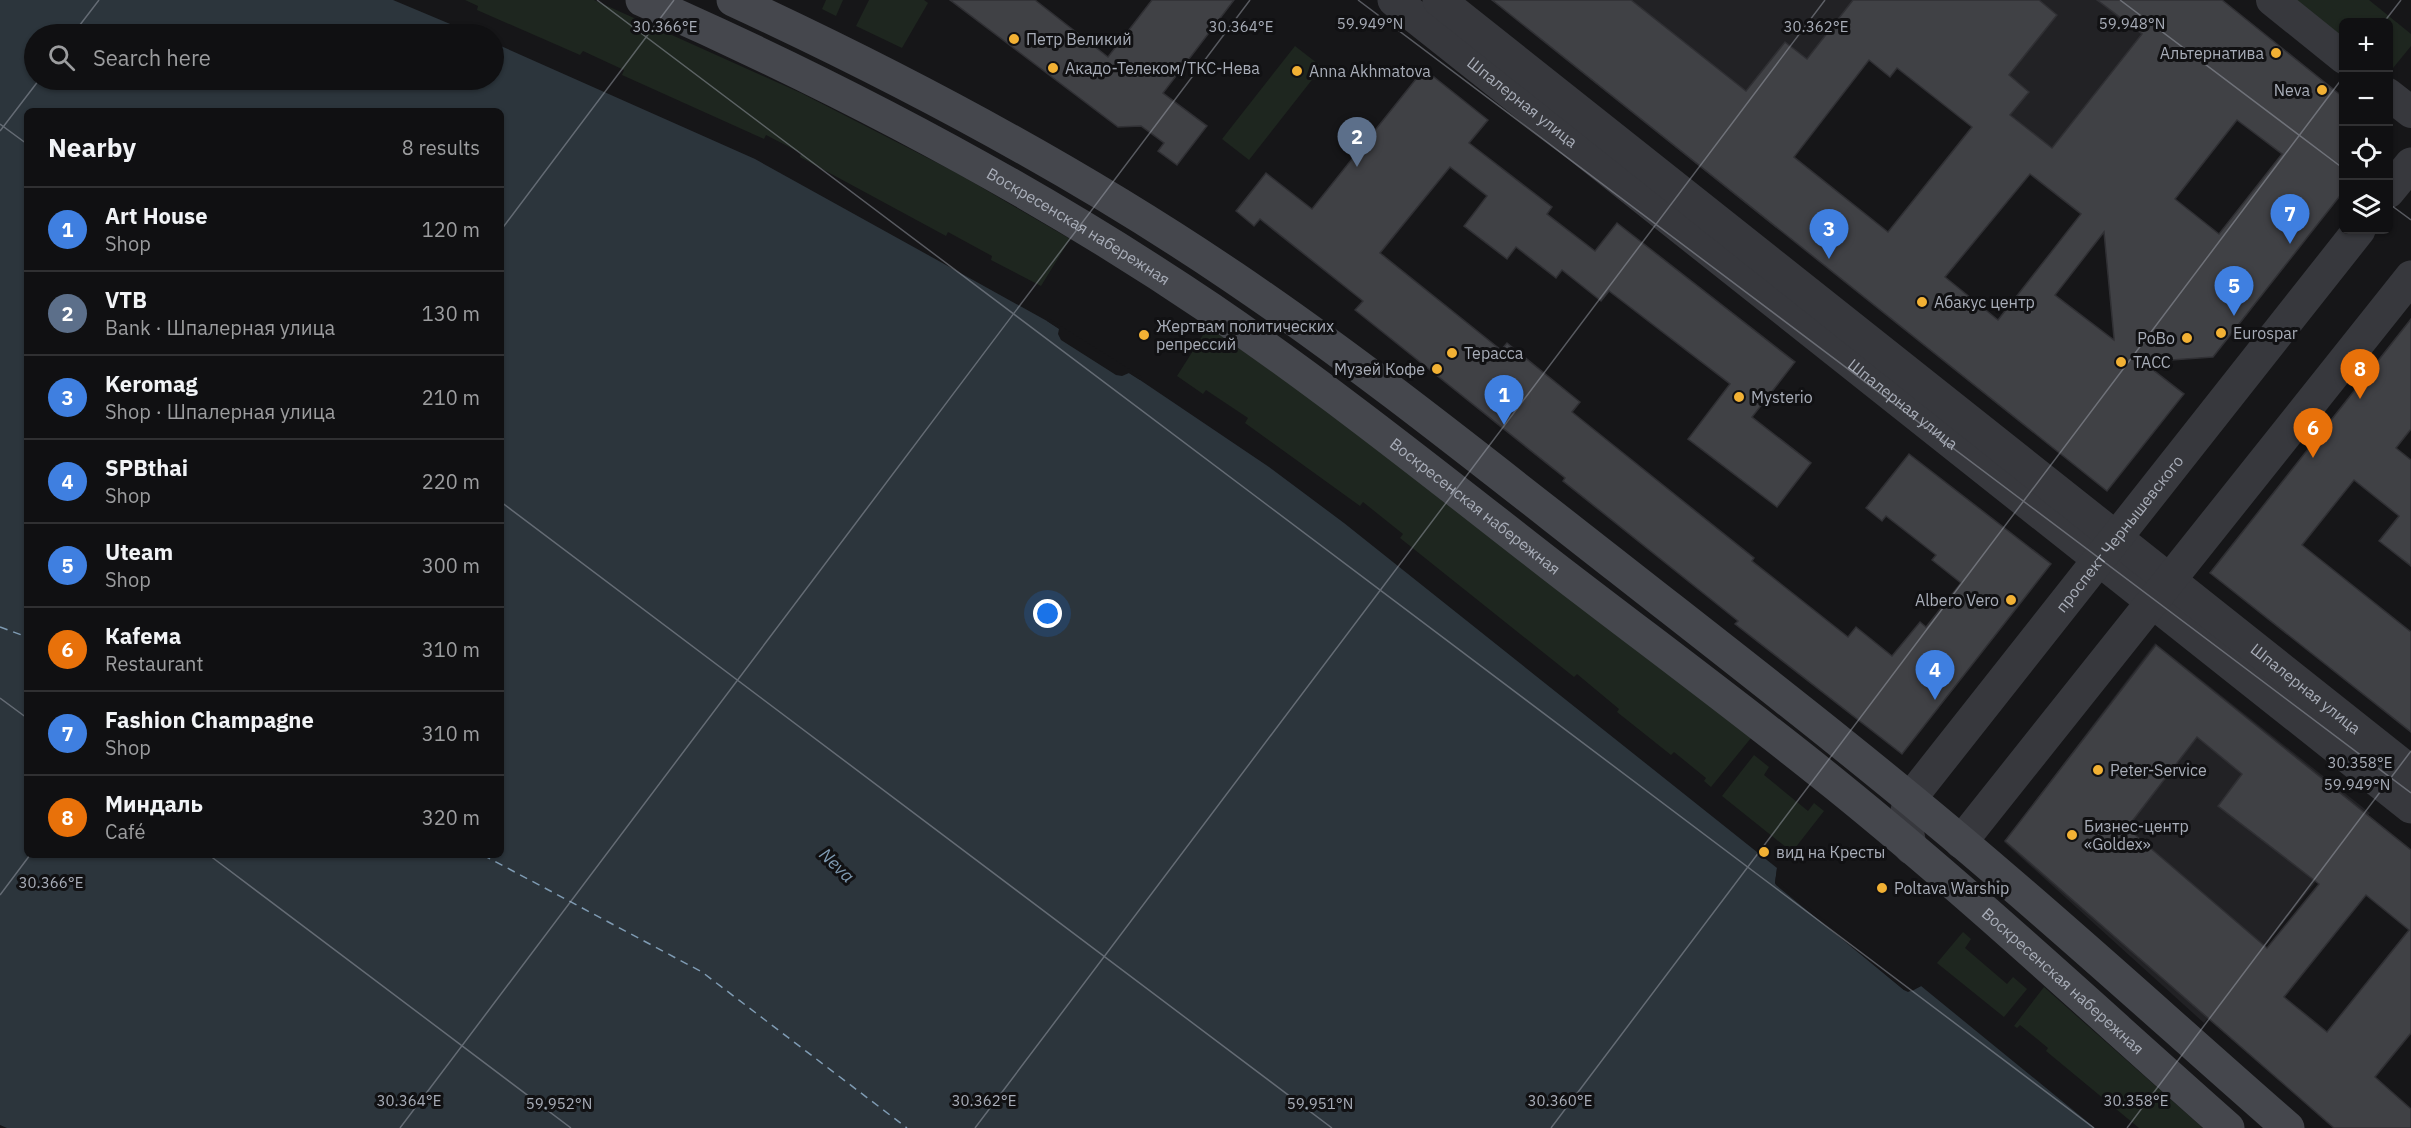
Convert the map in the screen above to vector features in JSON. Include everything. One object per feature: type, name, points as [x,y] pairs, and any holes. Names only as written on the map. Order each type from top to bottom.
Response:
[{"type":"main road","name":"Воскресенская набережная","points":[[642,0],[812,77],[1080,224],[1209,308],[1313,381],[1838,786],[2228,1128]]},
{"type":"main road","points":[[733,0],[835,47],[984,126],[1100,192],[1230,275],[1337,350],[1699,630],[1961,842],[2288,1128]]},
{"type":"street","name":"Шпалерная улица","points":[[1394,0],[2108,548]]},
{"type":"street","name":"Шпалерная улица","points":[[1439,0],[2161,591],[2411,807]]},
{"type":"street","points":[[2272,0],[2339,55]]},
{"type":"street","points":[[2393,98],[2411,112]]},
{"type":"street","points":[[2393,186],[2411,164]]},
{"type":"street","name":"проспект Чернышевского","points":[[1909,800],[2356,234]]},
{"type":"street","points":[[1961,842],[2411,277]]},
{"type":"street","name":"Шпалерная улица","points":[[2161,591],[2411,772]]},
{"type":"street","points":[[1909,800],[1906,830],[1911,848]]},
{"type":"shaded area","points":[[465,0],[594,0],[801,93],[957,173],[1070,239],[1041,286],[991,260],[992,256],[948,232],[946,236],[800,157],[801,153],[766,135],[764,139],[622,75],[624,70],[583,51],[580,55],[477,10],[478,6]]},
{"type":"shaded area","points":[[826,0],[843,0],[836,16],[822,9]]},
{"type":"shaded area","points":[[869,0],[924,0],[928,3],[902,48],[856,26]]},
{"type":"shaded area","points":[[1492,0],[2222,0],[2259,29],[2120,203],[1897,24],[1785,168],[1808,187],[1776,228]]},
{"type":"shaded area","points":[[2290,0],[2369,0],[2391,18],[2339,18],[2339,40]]},
{"type":"shaded area","points":[[2393,19],[2411,34],[2411,46],[2393,68]]},
{"type":"shaded area","points":[[1295,46],[1322,67],[1249,160],[1222,139]]},
{"type":"shaded area","points":[[1208,327],[1304,393],[1751,738],[1711,787],[1704,781],[1706,778],[1674,752],[1671,755],[1617,712],[1619,709],[1577,674],[1574,677],[1400,538],[1403,534],[1363,502],[1360,506],[1245,423],[1248,418],[1206,390],[1203,394],[1177,376]]},
{"type":"shaded area","name":"Бизнес-центр «Goldex»","points":[[2155,643],[2370,813],[2204,1023],[2004,842]]},
{"type":"shaded area","points":[[1754,755],[1769,767],[1764,775],[1808,811],[1814,803],[1824,811],[1792,852],[1722,796]]},
{"type":"shaded area","points":[[1963,932],[1971,939],[1965,948],[2007,984],[2013,977],[2027,989],[2004,1017],[1937,963]]},
{"type":"shaded area","points":[[2044,987],[2203,1128],[2139,1128],[2046,1051],[2048,1048],[2020,1025],[2017,1028],[2014,1026]]},
{"type":"water","name":"Neva","points":[[0,0],[393,0],[450,24],[24,24],[24,90],[504,90],[504,47],[755,159],[1047,321],[1140,380],[1269,467],[1344,523],[1777,868],[1775,883],[1904,990],[1912,991],[1921,986],[2095,1128],[7,1128],[0,1125]]},
{"type":"pier","points":[[1048,318],[1142,377],[1140,380],[1129,373],[1122,376],[1116,375],[1061,340],[1058,334],[1059,329],[1047,321]]},
{"type":"pier","points":[[1777,868],[1779,883],[1908,989],[1919,984],[1921,986],[1908,992],[1904,990],[1776,885]]},
{"type":"building","points":[[950,0],[1035,0],[1108,57],[1152,0],[1234,0],[1163,93],[1207,126],[1177,165],[1158,151],[1164,143],[1141,126],[1118,127]]},
{"type":"building","points":[[1492,0],[1631,0],[1746,91],[1785,42],[1807,59],[1853,0],[2039,0],[2057,15],[2009,75],[2029,92],[2010,115],[2052,148],[2142,34],[2097,0],[2222,0],[2339,94],[2339,197],[2213,357],[2143,362],[2184,394],[2107,491]],"holes":[[[1869,60],[1890,77],[1897,68],[1972,127],[1888,232],[1794,157]],[[2237,120],[2282,154],[2219,234],[2175,199]],[[2030,174],[2081,214],[1998,320],[1945,277]],[[2104,232],[2114,340],[2055,295]]]},
{"type":"building","points":[[1424,69],[1488,120],[1469,143],[1552,207],[1547,214],[1595,251],[1617,223],[1795,362],[1752,417],[1811,463],[1777,507],[1688,439],[1730,384],[1609,291],[1601,301],[1562,270],[1556,278],[1516,247],[1507,259],[1464,226],[1487,196],[1450,167],[1380,253],[1501,350],[1507,343],[1580,402],[1572,412],[1754,558],[1752,561],[1848,637],[1856,627],[1892,656],[1920,622],[1926,627],[1961,583],[1932,560],[1936,555],[1886,516],[1882,521],[1866,508],[1909,454],[2051,564],[1902,754],[1735,624],[1738,621],[1563,481],[1565,478],[1355,310],[1363,301],[1260,219],[1254,226],[1236,211],[1266,173],[1312,209]]},
{"type":"building","points":[[2411,319],[2411,429],[2396,448],[2411,460],[2411,566],[2379,541],[2399,516],[2354,480],[2302,545],[2411,632],[2411,732],[2210,573]]},
{"type":"building","points":[[2156,645],[2411,850],[2411,1033],[2375,1077],[2411,1109],[2411,1128],[2334,1128],[2005,841]],"holes":[[[2197,737],[2242,774],[2218,806],[2319,884],[2267,948],[2127,828]],[[2366,895],[2409,930],[2327,1032],[2284,997]]]},
{"type":"ferry route","points":[[0,627],[24,636]]},
{"type":"ferry route","points":[[489,858],[702,972],[907,1128]]},
{"type":"place","name":"Петр Великий","points":[[1014,39]]},
{"type":"place","name":"Альтернатива","points":[[2276,53]]},
{"type":"place","name":"Акадо-Телеком/ТКС-Нева","points":[[1053,68]]},
{"type":"place","name":"Anna Akhmatova","points":[[1297,71]]},
{"type":"place","name":"Neva","points":[[2322,90]]},
{"type":"place","name":"VTB","points":[[1357,167]]},
{"type":"place","name":"Fashion Champagne","points":[[2290,244]]},
{"type":"place","name":"Keromag","points":[[1829,259]]},
{"type":"place","name":"Абакус центр","points":[[1922,302]]},
{"type":"place","name":"Uteam","points":[[2234,316]]},
{"type":"place","name":"Eurospar","points":[[2221,333]]},
{"type":"place","name":"Жертвам политических репрессий","points":[[1144,335]]},
{"type":"place","name":"PoBo","points":[[2187,338]]},
{"type":"place","name":"Терасса","points":[[1452,353]]},
{"type":"place","name":"ТАСС","points":[[2121,362]]},
{"type":"place","name":"Музей Кофе","points":[[1437,369]]},
{"type":"place","name":"Mysterio","points":[[1739,397]]},
{"type":"place","name":"Миндаль","points":[[2360,399]]},
{"type":"place","name":"Art House","points":[[1504,425]]},
{"type":"place","name":"Каfема","points":[[2313,458]]},
{"type":"place","name":"Albero Vero","points":[[2011,600]]},
{"type":"place","name":"SPBthai","points":[[1935,700]]},
{"type":"place","name":"Peter-Service","points":[[2098,770]]},
{"type":"place","name":"Бизнес-центр «Goldex»","points":[[2072,835]]},
{"type":"place","name":"вид на Кресты","points":[[1764,852]]},
{"type":"place","name":"Poltava Warship","points":[[1882,888]]}]
